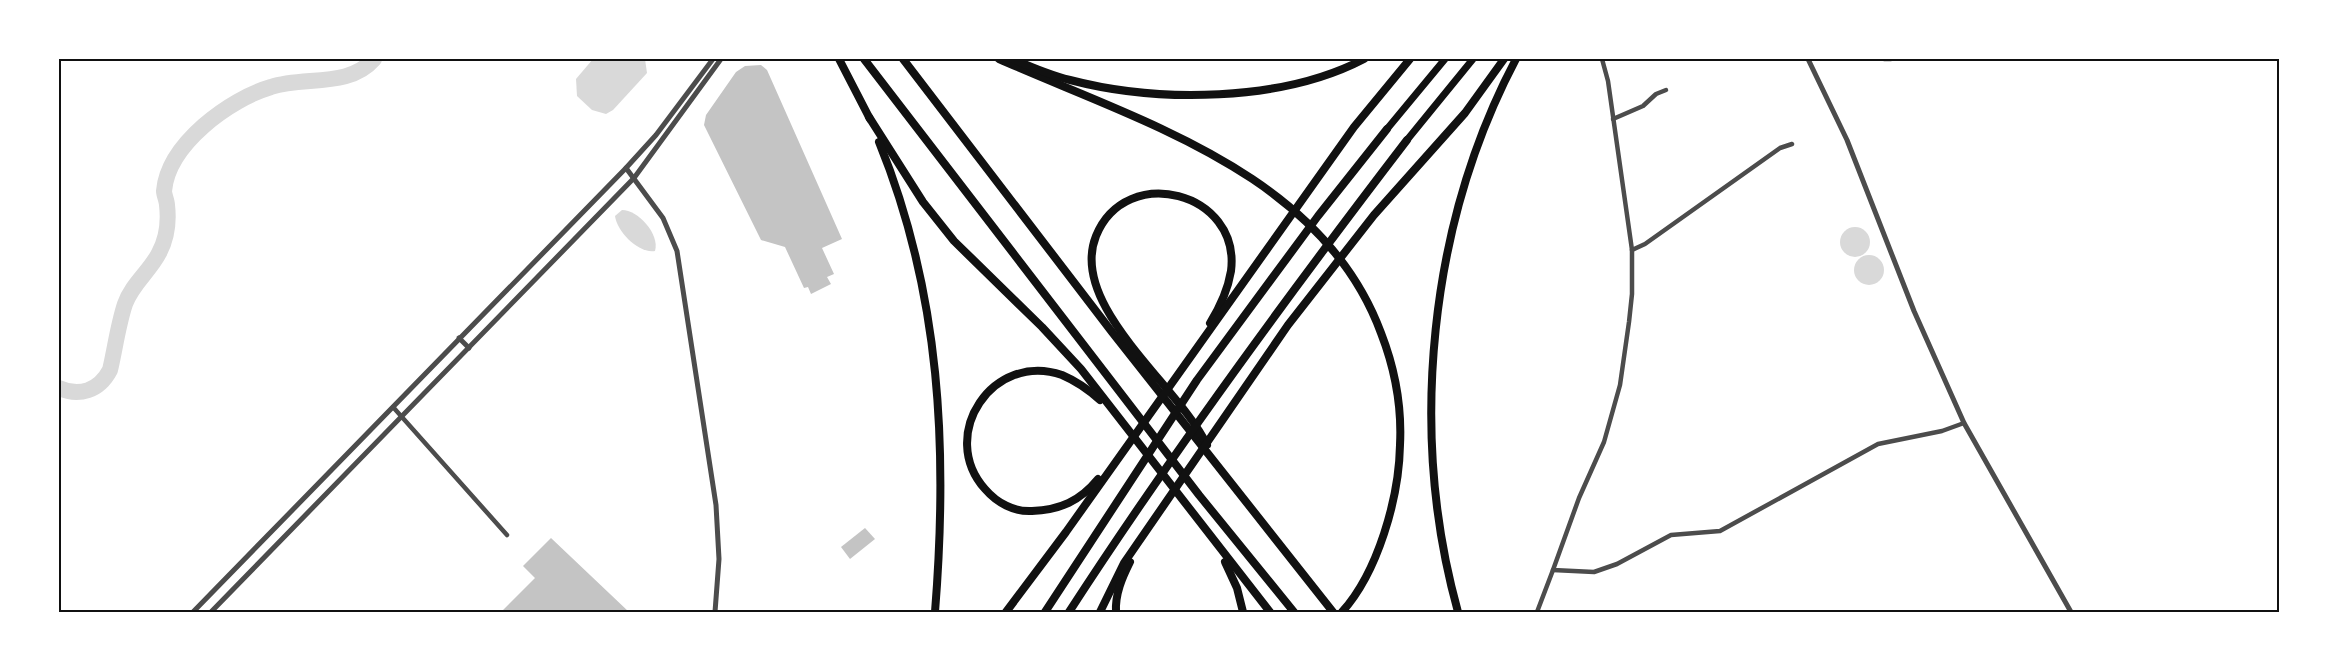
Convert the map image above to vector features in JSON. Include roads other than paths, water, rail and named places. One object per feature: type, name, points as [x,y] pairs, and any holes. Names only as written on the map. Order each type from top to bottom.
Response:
[{"type":"highway","points":[[839,59],[869,116],[922,202],[975,262],[1060,346],[1270,612]]},
{"type":"highway","points":[[864,59],[1199,495],[1291,609]]},
{"type":"highway","points":[[903,59],[1154,379]]},
{"type":"highway","points":[[999,59],[1184,140],[1244,173],[1293,210],[1328,244],[1359,285],[1378,325],[1394,375],[1401,426],[1400,462],[1395,495],[1381,542],[1369,569],[1342,612]]},
{"type":"highway","points":[[1013,59],[1069,80],[1120,90],[1174,95],[1262,90],[1310,79],[1364,59]]},
{"type":"highway","points":[[1006,612],[1354,126],[1410,59]]},
{"type":"highway","points":[[1100,612],[1114,581],[1146,531],[1293,318],[1374,215],[1465,113],[1504,59]]},
{"type":"highway","points":[[1458,612],[1444,548],[1434,466],[1432,425],[1436,339],[1448,256],[1467,180],[1491,110],[1516,59]]},
{"type":"highway","points":[[869,116],[894,180],[914,244],[932,334],[938,386],[941,440],[939,548],[935,612]]},
{"type":"highway","points":[[1045,612],[1197,380],[1318,216],[1387,130]]},
{"type":"highway","points":[[1069,612],[1219,390],[1407,140]]},
{"type":"highway","points":[[1180,371],[1222,302],[1231,269],[1228,242],[1221,227],[1211,214],[1199,204],[1183,196],[1152,193],[1129,200],[1106,217],[1092,246],[1090,265],[1098,295],[1154,379],[1219,469],[1333,612]]},
{"type":"highway","points":[[1122,423],[1098,398],[1076,382],[1061,375],[1029,372],[996,385],[978,402],[968,428],[967,444],[969,458],[978,481],[991,496],[1009,507],[1028,511],[1061,508],[1093,486],[1138,428]]},
{"type":"highway","points":[[1116,612],[1115,601],[1119,586],[1146,531]]},
{"type":"highway","points":[[1216,545],[1237,588],[1243,612]]},
{"type":"main road","points":[[1387,130],[1445,59]]},
{"type":"main road","points":[[1407,140],[1473,59]]},
{"type":"street","points":[[193,612],[626,168],[656,135],[713,59]]},
{"type":"street","points":[[212,612],[634,178],[721,59]]},
{"type":"street","points":[[1536,612],[1579,498],[1604,442],[1620,385],[1632,294],[1632,250],[1613,119],[1602,59]]},
{"type":"street","points":[[1808,59],[1857,164],[1914,311],[1964,423],[2071,612]]},
{"type":"street","points":[[1884,59],[1891,59]]},
{"type":"street","points":[[1613,119],[1643,106],[1656,94],[1666,90]]},
{"type":"street","points":[[1632,250],[1645,244],[1780,148],[1792,144]]},
{"type":"street","points":[[626,168],[663,218],[672,235],[679,260],[716,505],[719,559],[714,612]]},
{"type":"street","points":[[573,222],[582,231]]},
{"type":"street","points":[[459,338],[469,348]]},
{"type":"street","points":[[393,407],[508,535]]},
{"type":"street","points":[[1553,570],[1594,572],[1617,564],[1671,535],[1720,531],[1878,444],[1942,431],[1964,423]]},
{"type":"waterway","points":[[59,388],[74,392],[88,390],[100,383],[110,370],[125,304],[132,290],[155,260],[164,242],[168,218],[164,191],[168,174],[177,157],[189,141],[220,113],[255,93],[284,84],[339,78],[364,68],[374,59]]}]
